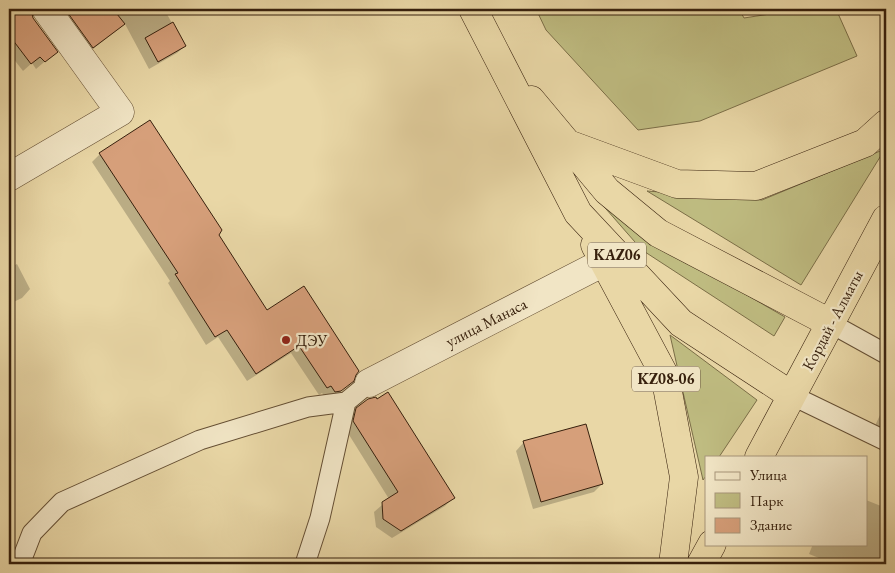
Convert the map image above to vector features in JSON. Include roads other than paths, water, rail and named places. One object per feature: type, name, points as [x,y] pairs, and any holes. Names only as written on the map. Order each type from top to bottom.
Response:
[{"type":"highway","name":"KAZ06","points":[[473,9],[578,213],[681,323],[792,395]]},
{"type":"highway","name":"KAZ06","points":[[501,64],[607,191],[658,233],[830,323]]},
{"type":"highway","name":"KAZ06","points":[[569,144],[677,184],[756,186],[865,143],[886,124]]},
{"type":"highway","name":"KZ08-06","points":[[578,213],[666,376],[684,477],[673,564]]},
{"type":"highway","name":"Кордай - Алматы","points":[[760,456],[886,219]]},
{"type":"highway","points":[[701,564],[711,546]]},
{"type":"street","points":[[12,167],[120,112],[46,9]]},
{"type":"street","name":"улица Манаса","points":[[369,383],[604,262]]},
{"type":"lane","points":[[830,323],[886,354]]},
{"type":"lane","points":[[20,564],[32,533],[62,502],[200,440],[308,407],[346,402],[369,383]]},
{"type":"lane","points":[[792,395],[886,441]]},
{"type":"lane","points":[[305,564],[320,518],[346,402]]},
{"type":"place","name":"ДЭУ","points":[[286,340]]}]
